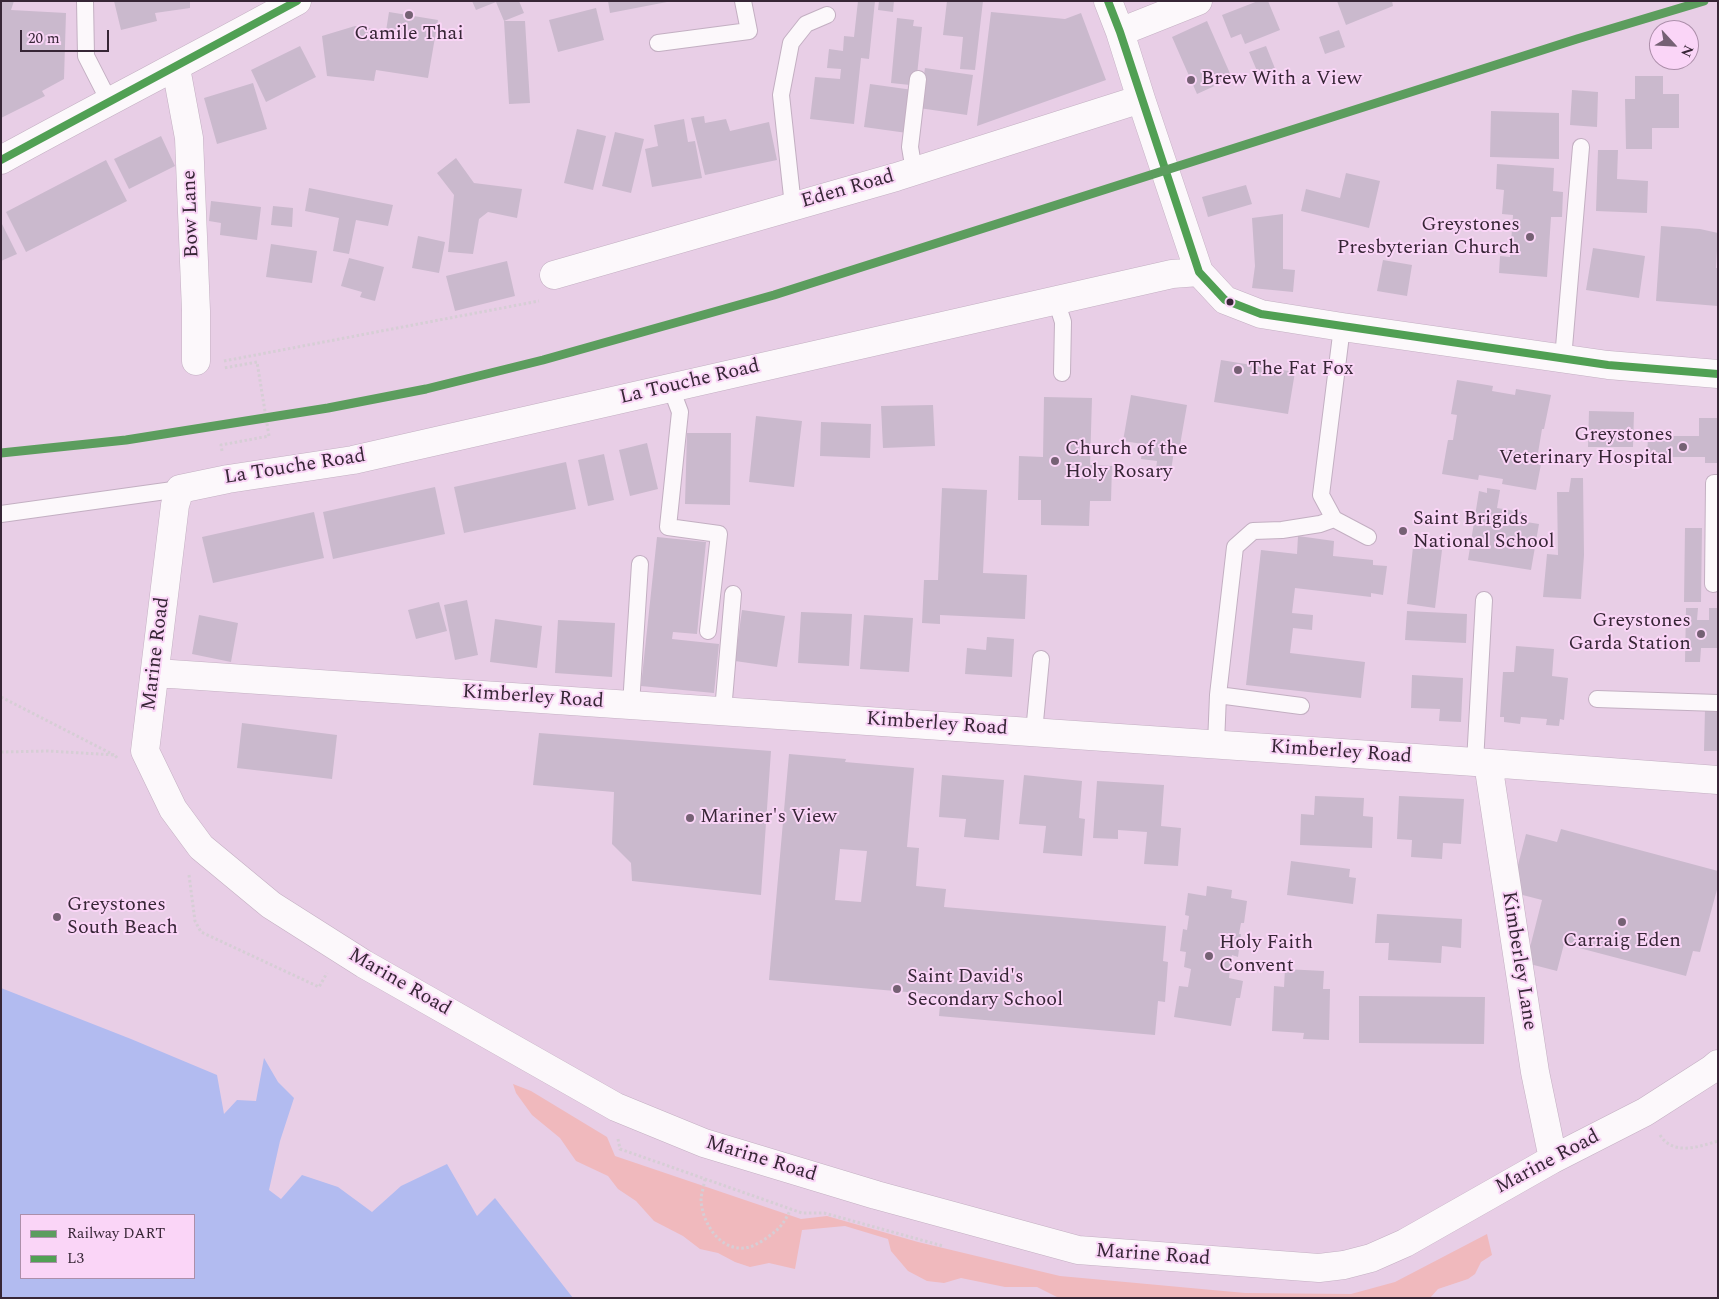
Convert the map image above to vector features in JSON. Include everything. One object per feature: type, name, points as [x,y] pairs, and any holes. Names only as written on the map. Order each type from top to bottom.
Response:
[{"type":"street","points":[[1,160],[109,101],[176,68],[297,1]]},
{"type":"street","points":[[1108,1],[1120,32],[1199,272],[1225,300],[1261,314],[1342,327],[1608,365],[1718,374]]},
{"type":"street","points":[[1120,32],[1198,1]]},
{"type":"street","name":"Bow Lane","points":[[176,68],[189,138],[196,311],[196,361]]},
{"type":"street","name":"Eden Road","points":[[554,275],[914,171],[1141,99]]},
{"type":"street","name":"La Touche Road","points":[[180,489],[228,479],[353,460],[1172,274],[1199,272]]},
{"type":"street","name":"Marine Road","points":[[180,489],[174,505],[156,673],[145,751],[173,809],[202,847],[271,905],[364,964],[616,1107],[704,1143],[876,1195],[1078,1250],[1319,1268],[1344,1265],[1371,1258],[1405,1242],[1553,1159],[1645,1112],[1718,1064]]},
{"type":"street","name":"Kimberley Road","points":[[156,673],[1482,762],[1718,780]]},
{"type":"street","name":"Kimberley Lane","points":[[1482,762],[1535,1072],[1553,1159]]},
{"type":"lane","points":[[86,1],[86,56],[109,101]]},
{"type":"lane","points":[[658,43],[749,31],[743,1]]},
{"type":"lane","points":[[793,206],[781,95],[792,43],[806,24],[827,15]]},
{"type":"lane","points":[[914,171],[910,147],[918,79]]},
{"type":"lane","points":[[1562,358],[1580,147]]},
{"type":"lane","points":[[1056,300],[1063,322],[1062,373]]},
{"type":"lane","points":[[1342,327],[1321,495],[1334,519],[1368,537]]},
{"type":"lane","points":[[671,388],[680,412],[668,527],[719,534],[708,631]]},
{"type":"lane","points":[[1713,584],[1714,482],[1718,483]]},
{"type":"lane","points":[[1,514],[180,489]]},
{"type":"lane","points":[[1216,744],[1218,694],[1236,547],[1253,531],[1282,530],[1320,524],[1334,519]]},
{"type":"lane","points":[[632,705],[640,564]]},
{"type":"lane","points":[[723,711],[733,594]]},
{"type":"lane","points":[[1482,762],[1484,600]]},
{"type":"lane","points":[[1034,732],[1041,659]]},
{"type":"lane","points":[[1218,694],[1301,706]]},
{"type":"lane","points":[[1597,699],[1718,703]]},
{"type":"path","points":[[196,361],[211,364],[556,297],[554,275]]},
{"type":"path","points":[[220,445],[269,436],[257,362],[223,368]]},
{"type":"path","points":[[1,697],[115,755],[120,764]]},
{"type":"path","points":[[1,752],[48,751],[115,755],[145,751]]},
{"type":"path","points":[[188,870],[194,922],[201,932],[319,987],[328,969]]},
{"type":"path","points":[[1645,1112],[1664,1142],[1677,1148],[1696,1148],[1718,1140]]},
{"type":"path","points":[[616,1134],[620,1149],[802,1214],[824,1213],[947,1247]]},
{"type":"path","points":[[705,1179],[702,1198],[704,1216],[716,1236],[722,1242],[737,1248],[747,1248],[774,1232],[783,1224],[791,1209]]},
{"type":"shaded area","points":[[513,1084],[531,1091],[607,1137],[615,1156],[801,1219],[827,1216],[918,1242],[1060,1276],[1245,1293],[1351,1294],[1395,1282],[1487,1234],[1492,1255],[1481,1262],[1475,1274],[1468,1279],[1438,1289],[1430,1298],[1059,1298],[1037,1287],[1005,1287],[961,1278],[944,1283],[927,1281],[908,1271],[891,1251],[888,1239],[845,1226],[802,1230],[795,1269],[769,1263],[750,1267],[718,1253],[700,1249],[683,1236],[654,1221],[636,1201],[618,1189],[608,1176],[576,1161],[560,1138],[532,1115],[516,1093]]},
{"type":"water","points":[[1,988],[217,1075],[224,1114],[237,1100],[256,1101],[264,1058],[278,1082],[294,1098],[280,1141],[269,1190],[281,1199],[302,1175],[338,1187],[372,1212],[401,1186],[447,1164],[477,1216],[495,1198],[573,1298],[1,1298]]},
{"type":"building","points":[[1,1],[14,1],[11,10],[66,13],[64,79],[42,91],[45,96],[1,118]]},
{"type":"building","points":[[114,1],[190,1],[190,8],[155,13],[157,21],[121,30]]},
{"type":"building","points":[[472,1],[519,1],[524,13],[504,21],[496,2],[476,10]]},
{"type":"building","points":[[608,1],[666,1],[667,2],[610,13]]},
{"type":"building","points":[[858,1],[875,1],[869,59],[861,58],[854,124],[810,119],[815,77],[840,79],[841,69],[827,68],[829,49],[843,51],[844,36],[854,37]]},
{"type":"building","points":[[879,1],[894,1],[893,12],[878,10]]},
{"type":"building","points":[[947,1],[983,1],[975,70],[960,69],[963,37],[943,35]]},
{"type":"building","points":[[1258,1],[1268,1],[1280,30],[1245,44],[1241,34],[1231,38],[1222,15]]},
{"type":"building","points":[[1337,1],[1392,1],[1393,6],[1346,25]]},
{"type":"building","points":[[596,8],[604,40],[558,52],[549,20]]},
{"type":"building","points":[[389,12],[438,20],[428,78],[376,70],[374,81],[327,76],[322,36],[355,26],[386,31]]},
{"type":"building","points":[[991,12],[1065,19],[1081,13],[1106,80],[977,126]]},
{"type":"building","points":[[897,18],[914,20],[913,26],[922,27],[917,75],[911,75],[910,85],[891,83]]},
{"type":"building","points":[[504,21],[525,21],[530,103],[509,104]]},
{"type":"building","points":[[1207,21],[1232,78],[1197,94],[1172,37]]},
{"type":"building","points":[[1339,30],[1345,47],[1325,54],[1319,37]]},
{"type":"building","points":[[300,46],[316,77],[266,102],[251,70]]},
{"type":"building","points":[[1266,46],[1276,71],[1260,78],[1249,52]]},
{"type":"building","points":[[925,68],[973,75],[967,115],[919,108]]},
{"type":"building","points":[[1635,76],[1663,76],[1663,94],[1679,94],[1679,128],[1652,128],[1652,149],[1626,149],[1625,99],[1635,99]]},
{"type":"building","points":[[253,83],[267,129],[217,144],[204,98]]},
{"type":"building","points":[[870,84],[913,90],[907,133],[864,127]]},
{"type":"building","points":[[1572,90],[1598,92],[1597,127],[1570,125]]},
{"type":"building","points":[[1491,111],[1559,113],[1559,159],[1490,157]]},
{"type":"building","points":[[704,116],[705,123],[726,119],[730,131],[769,122],[777,160],[705,175],[691,118]]},
{"type":"building","points":[[684,119],[688,142],[695,141],[702,178],[652,187],[645,149],[658,146],[654,125]]},
{"type":"building","points":[[577,129],[606,136],[593,190],[564,183]]},
{"type":"building","points":[[615,132],[644,139],[631,193],[602,186]]},
{"type":"building","points":[[161,136],[175,166],[129,189],[114,159]]},
{"type":"building","points":[[1598,150],[1618,150],[1617,179],[1648,181],[1647,213],[1596,211]]},
{"type":"building","points":[[456,158],[474,183],[522,189],[517,218],[488,212],[479,219],[473,254],[448,252],[454,195],[437,173]]},
{"type":"building","points":[[106,160],[127,201],[26,252],[6,212]]},
{"type":"building","name":"Greystones Presbyterian Church","points":[[1497,164],[1554,168],[1553,191],[1563,192],[1562,217],[1551,217],[1547,277],[1499,273],[1500,256],[1510,257],[1513,215],[1502,214],[1504,190],[1496,189]]},
{"type":"building","points":[[1346,173],[1380,181],[1369,228],[1301,211],[1306,189],[1340,198]]},
{"type":"building","points":[[1246,185],[1252,204],[1208,217],[1202,197]]},
{"type":"building","points":[[309,188],[393,205],[388,226],[356,220],[349,254],[333,251],[339,218],[305,211]]},
{"type":"building","points":[[211,201],[261,207],[257,240],[220,235],[221,223],[209,221]]},
{"type":"building","points":[[273,206],[293,208],[292,227],[271,225]]},
{"type":"building","points":[[1283,214],[1283,269],[1295,270],[1293,292],[1252,288],[1255,266],[1252,218]]},
{"type":"building","points":[[1,222],[17,254],[1,261]]},
{"type":"building","points":[[1661,226],[1700,229],[1718,233],[1716,268],[1718,268],[1718,306],[1656,301]]},
{"type":"building","points":[[418,236],[445,242],[439,273],[412,268]]},
{"type":"building","points":[[271,244],[317,251],[312,283],[266,277]]},
{"type":"building","points":[[1593,248],[1645,256],[1639,298],[1586,290]]},
{"type":"building","points":[[349,258],[384,267],[375,301],[360,297],[362,292],[341,286]]},
{"type":"building","points":[[1383,260],[1412,265],[1407,296],[1377,291]]},
{"type":"building","points":[[507,261],[515,296],[455,311],[446,276]]},
{"type":"building","points":[[1221,360],[1295,372],[1288,414],[1214,402]]},
{"type":"building","points":[[1457,380],[1493,386],[1492,391],[1515,395],[1516,389],[1551,395],[1538,453],[1543,454],[1536,490],[1502,484],[1503,479],[1479,475],[1478,480],[1442,474],[1448,440],[1453,440],[1457,415],[1451,414]]},
{"type":"building","points":[[1131,395],[1187,405],[1180,445],[1175,444],[1171,471],[1156,469],[1157,461],[1141,459],[1143,444],[1123,441]]},
{"type":"building","name":"Church of the Holy Rosary","points":[[1044,397],[1092,398],[1090,465],[1112,466],[1111,501],[1090,501],[1089,526],[1041,525],[1041,500],[1018,500],[1019,456],[1043,457]]},
{"type":"building","points":[[933,405],[935,446],[883,448],[881,406]]},
{"type":"building","points":[[1589,411],[1634,412],[1633,447],[1588,447]]},
{"type":"building","points":[[756,416],[802,421],[794,487],[749,482]]},
{"type":"building","name":"Greystones Veterinary Hospital","points":[[1699,418],[1718,418],[1718,463],[1705,463],[1705,457],[1647,457],[1648,436],[1699,436]]},
{"type":"building","points":[[821,422],[871,424],[870,458],[820,456]]},
{"type":"building","points":[[687,433],[731,433],[730,505],[685,504]]},
{"type":"building","points":[[647,443],[658,489],[630,496],[619,450]]},
{"type":"building","points":[[604,454],[614,500],[588,506],[578,460]]},
{"type":"building","points":[[566,462],[576,509],[464,533],[454,487]]},
{"type":"building","points":[[1571,478],[1583,478],[1584,555],[1581,599],[1543,597],[1547,554],[1558,555],[1557,492],[1569,492]]},
{"type":"building","points":[[435,487],[445,534],[333,559],[323,512]]},
{"type":"building","points":[[942,488],[987,490],[983,573],[1027,575],[1025,619],[940,615],[940,624],[922,623],[924,580],[938,580]]},
{"type":"building","points":[[1487,488],[1500,490],[1497,508],[1522,512],[1520,521],[1539,524],[1531,570],[1468,560],[1479,491],[1487,493]]},
{"type":"building","points":[[314,512],[324,558],[213,583],[202,537]]},
{"type":"building","points":[[1685,528],[1702,528],[1701,602],[1684,602]]},
{"type":"building","points":[[1298,536],[1334,541],[1333,556],[1373,560],[1373,565],[1387,566],[1383,595],[1371,593],[1371,597],[1295,588],[1292,613],[1313,615],[1312,630],[1293,628],[1290,653],[1365,662],[1361,698],[1246,685],[1261,550],[1297,554]]},
{"type":"building","points":[[657,537],[706,542],[697,634],[673,632],[672,639],[719,644],[714,693],[641,686]]},
{"type":"building","points":[[1413,547],[1442,550],[1435,608],[1407,604]]},
{"type":"building","points":[[467,600],[478,655],[455,660],[444,605]]},
{"type":"building","points":[[439,602],[447,631],[416,639],[408,610]]},
{"type":"building","name":"Greystones Garda Station","points":[[1686,608],[1698,608],[1697,620],[1709,620],[1709,608],[1718,608],[1718,648],[1701,648],[1700,662],[1685,662]]},
{"type":"building","points":[[742,610],[785,616],[777,667],[735,661]]},
{"type":"building","points":[[1407,611],[1467,614],[1466,643],[1405,640]]},
{"type":"building","points":[[801,612],[852,614],[849,666],[798,663]]},
{"type":"building","points":[[199,615],[238,623],[231,662],[192,654]]},
{"type":"building","points":[[864,615],[913,618],[909,672],[860,669]]},
{"type":"building","points":[[495,619],[542,626],[537,668],[490,662]]},
{"type":"building","points":[[558,620],[615,623],[612,677],[555,673]]},
{"type":"building","points":[[987,637],[1014,639],[1012,677],[965,674],[967,648],[986,650]]},
{"type":"building","points":[[1516,646],[1554,649],[1552,676],[1568,678],[1564,720],[1560,719],[1559,726],[1546,725],[1547,719],[1521,717],[1520,724],[1504,722],[1504,717],[1500,717],[1503,672],[1514,672]]},
{"type":"building","points":[[1412,675],[1463,678],[1461,722],[1439,721],[1440,709],[1411,708]]},
{"type":"building","points":[[1705,709],[1718,709],[1718,751],[1704,751]]},
{"type":"building","points":[[242,723],[337,735],[332,779],[237,768]]},
{"type":"building","name":"Mariner's View","points":[[539,733],[771,751],[761,895],[632,881],[631,863],[612,844],[614,792],[533,785]]},
{"type":"building","points":[[789,754],[846,759],[845,762],[914,768],[907,847],[919,848],[916,886],[946,889],[944,907],[1166,926],[1163,961],[1168,962],[1165,1002],[1158,1001],[1155,1035],[939,1016],[941,995],[769,980]],"holes":[[[840,849],[867,851],[861,902],[835,900]]]},
{"type":"building","points":[[942,775],[1004,780],[999,840],[964,837],[966,819],[939,817]]},
{"type":"building","points":[[1024,775],[1082,781],[1079,818],[1085,819],[1082,856],[1043,853],[1046,826],[1019,824]]},
{"type":"building","points":[[1097,781],[1164,785],[1161,826],[1181,828],[1178,866],[1144,864],[1147,832],[1118,830],[1118,839],[1093,838]]},
{"type":"building","points":[[1315,796],[1364,798],[1363,816],[1373,817],[1372,848],[1300,845],[1301,814],[1314,815]]},
{"type":"building","points":[[1399,796],[1464,799],[1461,844],[1443,843],[1442,859],[1411,857],[1412,840],[1397,839]]},
{"type":"building","name":"Carraig Eden","points":[[1561,829],[1718,871],[1718,886],[1700,952],[1693,951],[1686,976],[1564,944],[1557,971],[1526,963],[1542,900],[1511,892],[1526,834],[1557,842]]},
{"type":"building","points":[[1291,861],[1350,869],[1349,877],[1356,878],[1353,904],[1287,895]]},
{"type":"building","name":"Holy Faith Convent","points":[[1207,886],[1232,890],[1231,898],[1247,901],[1244,923],[1241,923],[1239,934],[1241,934],[1238,957],[1232,955],[1229,978],[1243,981],[1240,998],[1236,998],[1231,1026],[1174,1017],[1179,986],[1188,987],[1191,969],[1184,967],[1186,952],[1180,951],[1183,929],[1187,930],[1189,916],[1185,915],[1188,893],[1206,896]]},
{"type":"building","points":[[1377,914],[1462,919],[1461,948],[1442,946],[1441,963],[1388,960],[1389,943],[1375,943]]},
{"type":"building","points":[[1285,969],[1324,971],[1323,989],[1330,989],[1329,1040],[1303,1039],[1304,1033],[1272,1031],[1274,986],[1284,987]]},
{"type":"building","points":[[1359,996],[1485,997],[1484,1044],[1359,1043]]},
{"type":"rail line","name":"DART","points":[[1,453],[126,440],[328,408],[426,389],[543,360],[774,295],[1577,39],[1704,1]]},
{"type":"transit line","name":"L3","points":[[1,160],[297,1]]},
{"type":"transit line","name":"L3","points":[[1108,1],[1120,32],[1199,272],[1225,300],[1261,314],[1608,365],[1718,374]]},
{"type":"place","name":"Camile Thai","points":[[409,15]]},
{"type":"place","name":"Brew With a View","points":[[1191,80]]},
{"type":"place","name":"Greystones Presbyterian Church","points":[[1530,237]]},
{"type":"place","name":"The Fat Fox","points":[[1238,370]]},
{"type":"place","name":"Greystones Veterinary Hospital","points":[[1683,447]]},
{"type":"place","name":"Church of the Holy Rosary","points":[[1055,461]]},
{"type":"place","name":"Saint Brigids National School","points":[[1403,531]]},
{"type":"place","name":"Greystones Garda Station","points":[[1701,634]]},
{"type":"place","name":"Mariner's View","points":[[690,818]]},
{"type":"place","name":"Greystones South Beach","points":[[57,917]]},
{"type":"place","name":"Carraig Eden","points":[[1622,922]]},
{"type":"place","name":"Holy Faith Convent","points":[[1209,956]]},
{"type":"place","name":"Saint David's Secondary School","points":[[897,989]]}]
